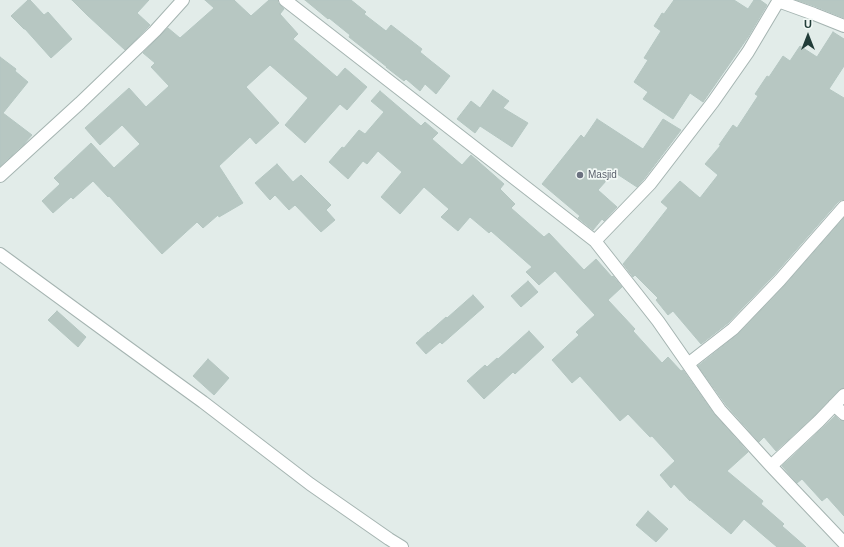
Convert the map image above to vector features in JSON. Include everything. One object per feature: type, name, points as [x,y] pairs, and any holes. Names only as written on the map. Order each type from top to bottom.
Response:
[{"type":"street","points":[[0,176],[80,103],[154,31],[183,0]]},
{"type":"street","points":[[285,0],[595,242],[658,321],[720,410],[844,543]]},
{"type":"street","points":[[595,242],[650,184],[703,115],[748,52],[778,1],[844,26]]},
{"type":"street","points":[[688,364],[734,328],[780,280],[844,207]]},
{"type":"street","points":[[0,254],[203,402],[310,484],[402,547]]},
{"type":"street","points":[[771,466],[819,421],[844,395]]},
{"type":"street","points":[[834,405],[844,414]]},
{"type":"building","points":[[28,0],[30,0],[44,15],[48,12],[72,39],[51,58],[11,16]]},
{"type":"building","points":[[72,0],[149,0],[137,13],[150,25],[125,50]]},
{"type":"building","points":[[205,0],[234,0],[251,16],[269,0],[278,0],[278,3],[284,9],[280,14],[298,34],[293,39],[337,77],[345,68],[367,87],[347,110],[340,104],[305,143],[285,125],[308,98],[270,65],[246,87],[279,123],[256,144],[250,137],[219,166],[243,203],[219,217],[218,215],[203,228],[197,222],[162,254],[109,196],[108,197],[93,181],[73,199],[71,197],[53,213],[42,201],[60,184],[54,178],[91,143],[114,168],[140,144],[122,125],[100,145],[85,128],[129,88],[146,107],[169,86],[151,67],[155,63],[143,53],[168,28],[180,38],[214,8]]},
{"type":"building","points":[[305,0],[351,0],[366,12],[364,14],[386,31],[391,25],[422,49],[420,52],[450,76],[436,94],[425,84],[420,91],[406,79],[404,81],[386,67],[349,37],[350,35]]},
{"type":"building","points":[[674,0],[734,0],[748,9],[754,0],[760,0],[767,5],[748,37],[703,102],[690,93],[673,119],[643,99],[648,92],[634,82],[648,60],[644,58],[661,31],[654,26],[662,13],[664,14]]},
{"type":"building","points":[[797,0],[844,0],[844,18],[817,7]]},
{"type":"building","points":[[833,32],[844,39],[844,66],[829,89],[844,98],[844,200],[838,202],[774,275],[728,323],[701,344],[673,311],[668,315],[656,300],[658,298],[635,275],[633,277],[623,264],[668,208],[661,202],[680,181],[700,198],[718,175],[705,164],[721,145],[719,145],[733,125],[737,128],[758,96],[755,94],[783,56],[790,61],[800,46],[817,57]]},
{"type":"building","points":[[0,57],[16,69],[15,71],[28,82],[3,113],[32,135],[0,166]]},
{"type":"building","points":[[493,90],[509,101],[503,108],[528,123],[512,147],[480,126],[475,133],[457,119],[471,101],[480,108]]},
{"type":"building","points":[[380,91],[421,126],[425,122],[438,133],[432,139],[462,165],[471,155],[504,184],[500,189],[515,204],[511,208],[544,237],[549,233],[584,270],[596,259],[612,277],[613,276],[622,287],[608,300],[635,329],[633,331],[662,363],[668,357],[681,371],[683,370],[714,414],[748,452],[727,471],[763,501],[761,504],[784,524],[782,526],[806,547],[777,547],[744,519],[731,534],[690,501],[674,484],[671,488],[660,475],[675,461],[652,436],[650,437],[628,414],[620,421],[580,376],[572,383],[552,360],[579,335],[576,332],[595,315],[555,271],[539,285],[526,272],[532,267],[491,231],[489,233],[470,217],[458,231],[441,217],[449,209],[424,187],[400,214],[381,197],[402,172],[378,151],[367,164],[363,161],[348,179],[329,162],[342,147],[344,148],[359,130],[365,134],[384,112],[371,101]]},
{"type":"building","points":[[597,119],[643,149],[663,119],[681,130],[637,187],[614,172],[598,190],[617,207],[604,221],[602,219],[593,230],[578,218],[580,216],[542,184],[581,135],[584,138]]},
{"type":"building","points":[[277,164],[293,182],[301,175],[331,205],[326,210],[335,220],[321,232],[295,205],[289,210],[275,195],[270,200],[255,183]]},
{"type":"building","points":[[844,218],[844,388],[839,390],[814,416],[776,451],[764,437],[759,442],[726,405],[698,366],[738,334],[785,285]]},
{"type":"building","points":[[528,281],[538,292],[521,307],[511,296]]},
{"type":"building","points":[[473,295],[484,307],[442,344],[440,342],[426,354],[416,343]]},
{"type":"building","points":[[57,311],[86,337],[78,347],[48,320]]},
{"type":"building","points":[[529,331],[544,347],[515,374],[513,372],[484,399],[467,381],[485,365],[487,367],[497,358],[498,359]]},
{"type":"building","points":[[208,359],[229,378],[214,395],[193,376]]},
{"type":"building","points":[[835,416],[839,420],[844,421],[844,516],[827,497],[822,501],[802,479],[797,483],[782,466]]},
{"type":"building","points":[[648,511],[668,529],[656,542],[636,525]]},
{"type":"place","name":"Masjid","points":[[580,175]]}]
